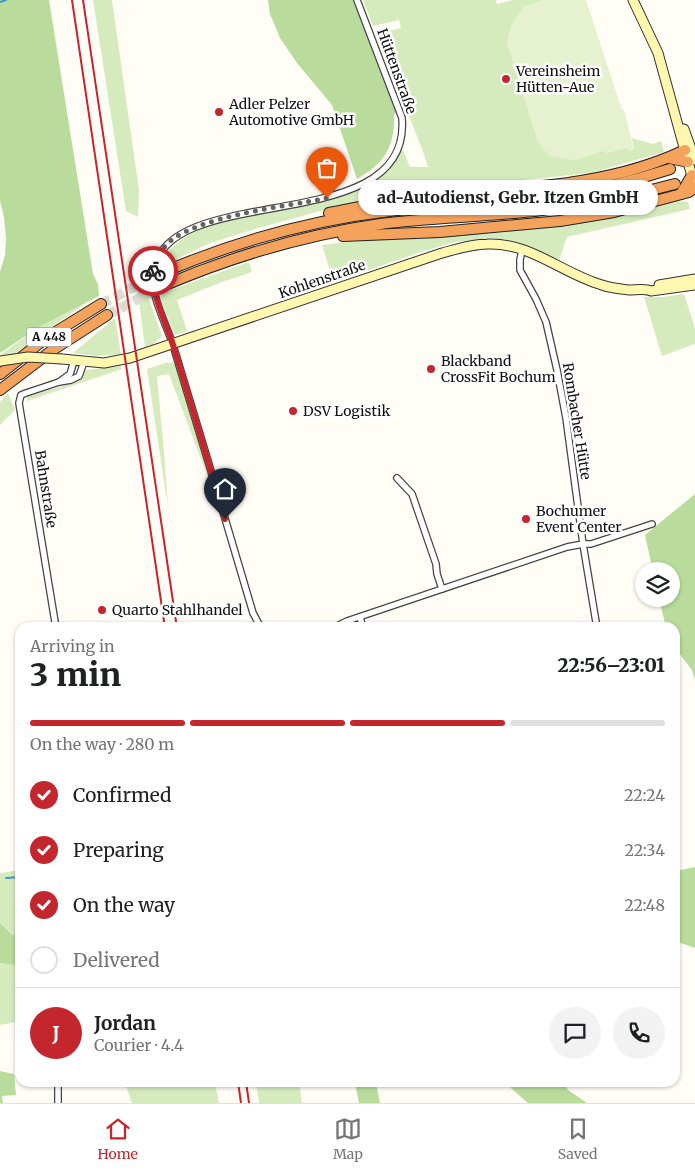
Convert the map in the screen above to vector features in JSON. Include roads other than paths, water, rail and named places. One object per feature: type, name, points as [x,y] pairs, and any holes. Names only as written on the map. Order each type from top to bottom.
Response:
[{"type":"highway","points":[[289,229],[329,214],[422,196],[566,183],[627,171],[669,158],[690,148]]},
{"type":"highway","points":[[312,236],[440,232],[528,224],[614,212],[682,194],[694,172],[669,158]]},
{"type":"highway","points":[[164,272],[227,247],[289,229],[336,219],[392,211],[549,197],[630,182],[670,169]]},
{"type":"highway","points":[[163,286],[230,260],[312,236],[389,223],[559,208],[615,199],[675,184]]},
{"type":"highway","name":"A 448","points":[[0,374],[46,338],[101,304]]},
{"type":"highway","name":"A 448","points":[[0,390],[54,348],[107,315]]},
{"type":"street","name":"Hüttenstraße","points":[[257,622],[173,344],[156,299],[153,272],[157,259],[168,244],[187,231],[230,216],[327,198],[349,190],[375,176],[388,163],[397,150],[402,132],[401,113],[357,0]]},
{"type":"street","points":[[633,0],[654,42],[674,106],[690,148],[694,172]]},
{"type":"street","name":"Kohlenstraße","points":[[0,361],[28,357],[104,363],[130,358],[462,248],[489,244],[522,250],[604,286],[626,290],[648,289],[651,291],[695,285]]},
{"type":"street","name":"Rombacher Hütte","points":[[522,250],[520,270],[546,322],[557,370],[566,418],[596,622]]},
{"type":"street","name":"Kohlenstraße","points":[[648,289],[695,279]]},
{"type":"street","points":[[59,382],[70,374],[74,361]]},
{"type":"street","name":"Bahnstraße","points":[[55,622],[19,403],[21,395],[79,376],[84,362]]},
{"type":"street","points":[[398,478],[412,494],[436,564],[442,589]]},
{"type":"street","points":[[348,622],[567,547],[591,544],[652,524]]},
{"type":"street","points":[[360,617],[361,622]]},
{"type":"street","points":[[58,1087],[58,1103]]},
{"type":"waterway","points":[[0,2],[6,0]]},
{"type":"waterway","points":[[6,878],[15,877]]},
{"type":"tunnel","points":[[101,304],[164,272]]},
{"type":"tunnel","points":[[107,315],[163,286]]},
{"type":"railway","points":[[72,0],[164,622]]},
{"type":"railway","points":[[83,0],[176,622]]},
{"type":"railway","points":[[239,1087],[241,1103]]},
{"type":"railway","points":[[247,1087],[249,1103]]},
{"type":"place","name":"Vereinsheim Hütten-Aue","points":[[506,79]]},
{"type":"place","name":"Adler Pelzer Automotive GmbH","points":[[219,112]]},
{"type":"place","name":"ad-Autodienst, Gebr. Itzen GmbH","points":[[327,198]]},
{"type":"place","name":"Blackband CrossFit Bochum","points":[[431,369]]},
{"type":"place","name":"DSV Logistik","points":[[293,411]]},
{"type":"place","name":"Bochumer Event Center","points":[[526,519]]},
{"type":"place","name":"Quarto Stahlhandel","points":[[102,610]]}]
